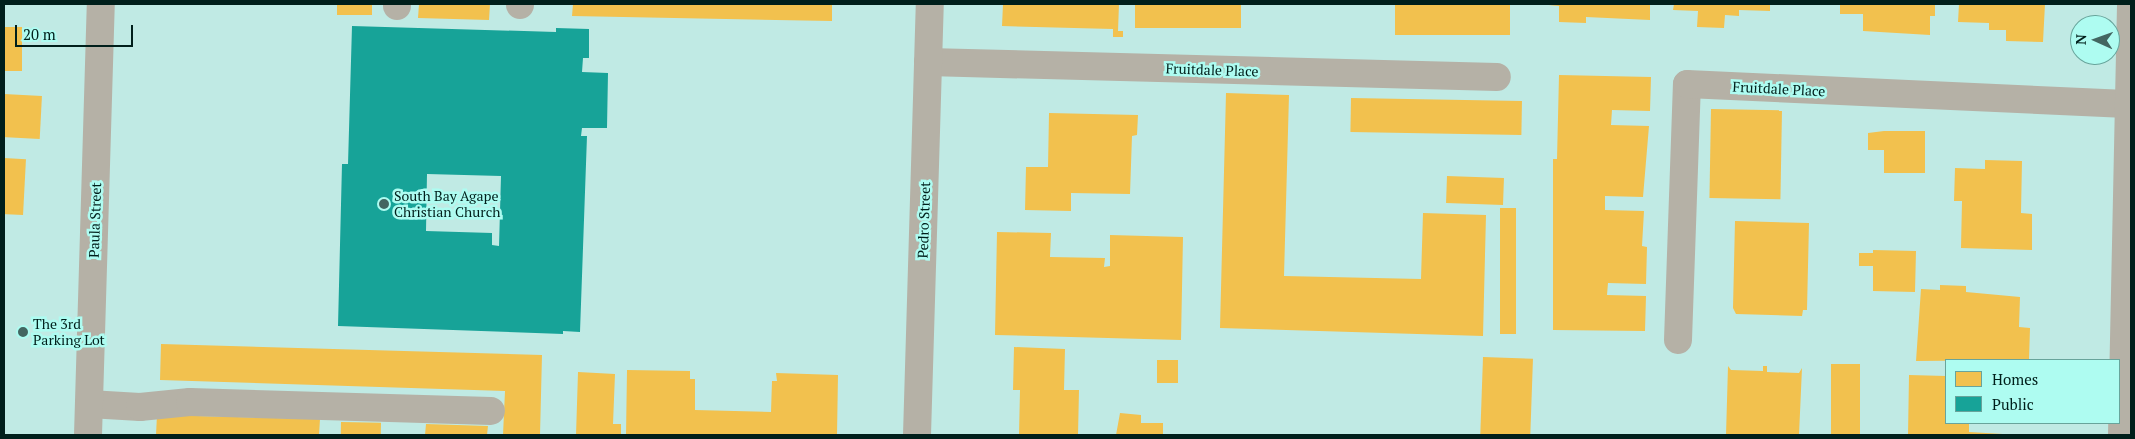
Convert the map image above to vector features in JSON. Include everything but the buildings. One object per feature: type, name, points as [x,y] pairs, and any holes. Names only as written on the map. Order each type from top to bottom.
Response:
[{"type":"street","name":"Paula Street","points":[[88,435],[101,4]]},
{"type":"street","name":"Pedro Street","points":[[917,435],[930,4]]},
{"type":"street","points":[[2122,435],[2127,104],[2131,4]]},
{"type":"street","name":"Fruitdale Place","points":[[928,62],[1497,77]]},
{"type":"street","name":"Fruitdale Place","points":[[1678,340],[1686,84],[2127,104]]},
{"type":"street","points":[[89,404],[140,408],[190,402],[491,411]]},
{"type":"place","name":"South Bay Agape Christian Church","points":[[384,204]]},
{"type":"place","name":"The 3rd Parking Lot","points":[[23,332]]}]
